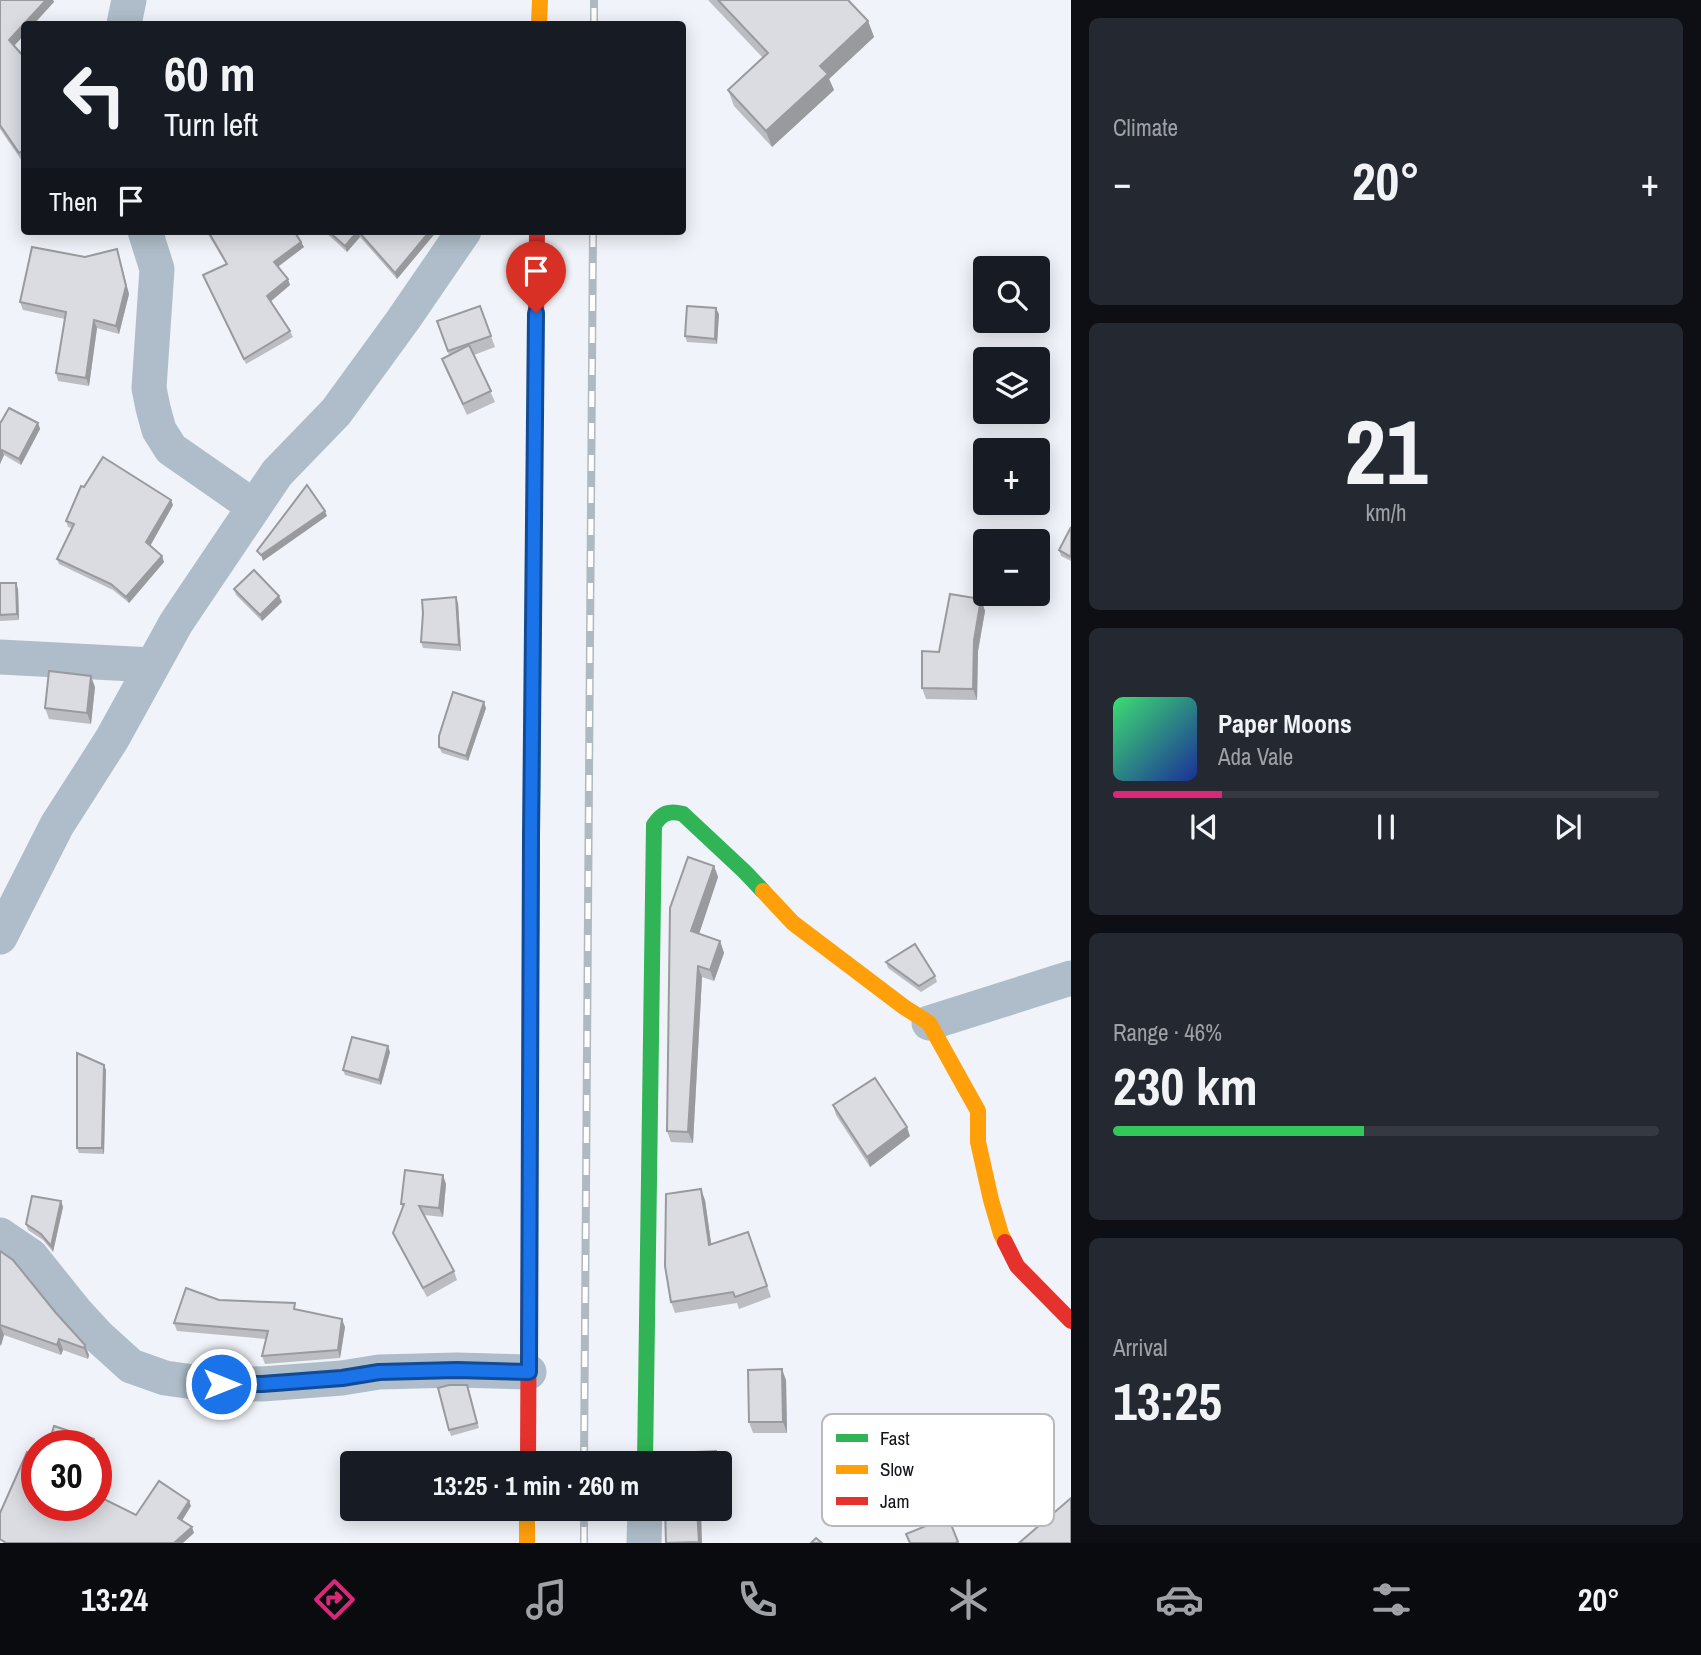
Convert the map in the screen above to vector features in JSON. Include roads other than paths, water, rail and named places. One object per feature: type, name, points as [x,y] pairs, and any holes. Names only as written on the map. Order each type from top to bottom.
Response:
[{"type":"street","points":[[124,21],[130,0]]},
{"type":"street","points":[[539,21],[540,0]]},
{"type":"street","points":[[146,235],[157,270],[149,387],[159,430],[171,449],[253,506]]},
{"type":"street","points":[[0,937],[57,825],[112,739],[176,623],[276,472],[336,412],[461,235]]},
{"type":"street","points":[[528,1451],[537,235]]},
{"type":"street","points":[[0,657],[152,665]]},
{"type":"street","points":[[645,1451],[654,825],[660,815],[672,810],[683,814],[745,872],[793,923],[929,1023],[978,1111],[978,1142],[1001,1234],[1017,1266],[1071,1321]]},
{"type":"street","points":[[929,1023],[1071,978]]},
{"type":"street","points":[[0,1235],[31,1256],[75,1311],[131,1366],[165,1378],[201,1383],[262,1384],[342,1378],[379,1372],[529,1372]]},
{"type":"street","points":[[527,1521],[527,1543]]},
{"type":"street","points":[[644,1543],[645,1521]]},
{"type":"railway","points":[[594,0],[594,21]]},
{"type":"railway","points":[[584,1451],[593,235]]},
{"type":"railway","points":[[584,1521],[584,1543]]}]
